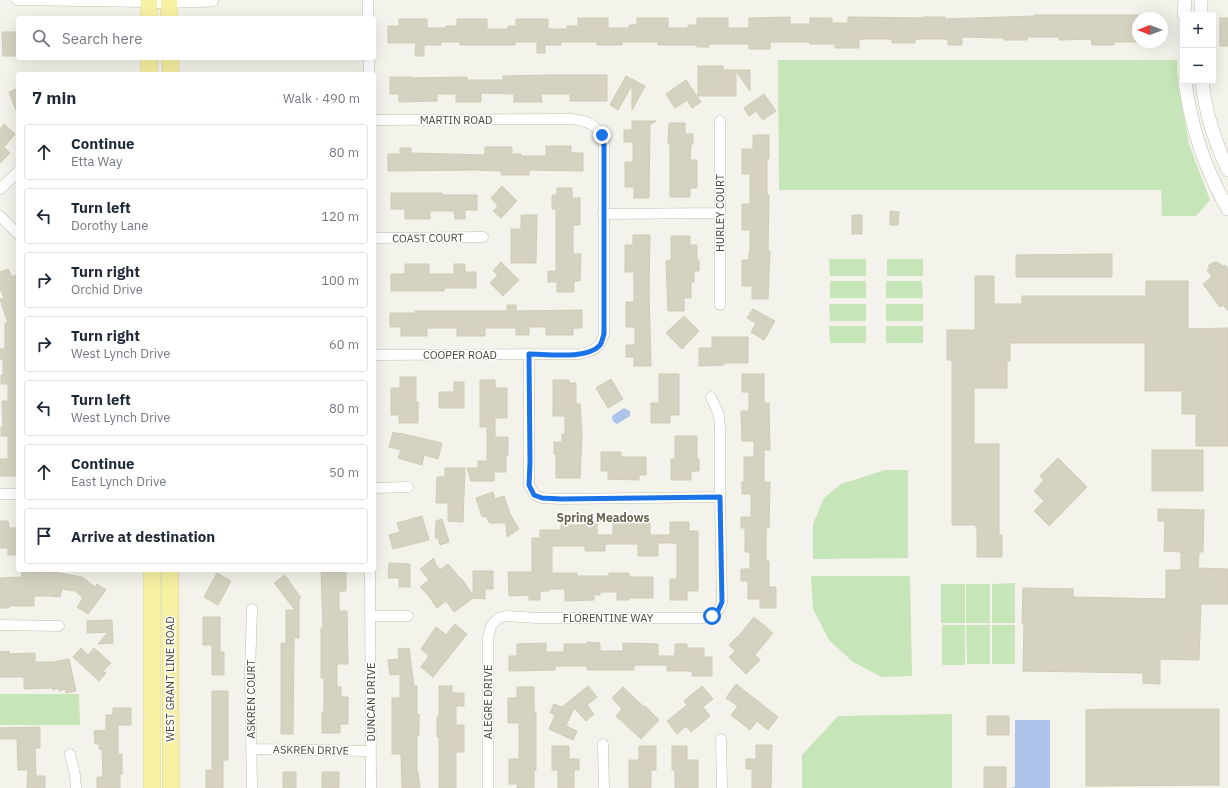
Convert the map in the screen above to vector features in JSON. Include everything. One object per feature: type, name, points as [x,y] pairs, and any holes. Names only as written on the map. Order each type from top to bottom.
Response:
[{"type":"main road","points":[[169,1],[169,16]]},
{"type":"main road","points":[[149,60],[149,72]]},
{"type":"main road","points":[[170,60],[170,72]]},
{"type":"main road","name":"WEST GRANT LINE ROAD","points":[[152,572],[152,788]]},
{"type":"main road","name":"WEST GRANT LINE ROAD","points":[[170,572],[171,788]]},
{"type":"street","points":[[17,0],[149,7],[169,1],[212,0]]},
{"type":"street","points":[[368,0],[368,16]]},
{"type":"street","points":[[1184,0],[1184,12]]},
{"type":"street","points":[[1201,0],[1201,12]]},
{"type":"street","points":[[369,60],[369,72]]},
{"type":"street","points":[[1185,84],[1189,109],[1200,148],[1215,186],[1228,209]]},
{"type":"street","points":[[1203,84],[1210,122],[1219,151],[1228,170]]},
{"type":"street","name":"MARTIN ROAD","points":[[376,120],[584,120],[593,125],[602,135],[604,145],[603,214]]},
{"type":"street","name":"HURLEY COURT","points":[[720,121],[720,305]]},
{"type":"street","points":[[0,189],[16,174]]},
{"type":"street","points":[[603,214],[719,213]]},
{"type":"street","name":"COOPER ROAD","points":[[376,356],[580,354],[594,350],[600,345],[604,334],[603,214]]},
{"type":"street","points":[[0,216],[16,232]]},
{"type":"street","name":"COAST COURT","points":[[376,238],[483,237]]},
{"type":"street","points":[[529,354],[529,485],[534,495],[542,498],[720,497],[719,415],[711,397]]},
{"type":"street","points":[[376,488],[408,487]]},
{"type":"street","points":[[0,494],[16,494]]},
{"type":"street","name":"FLORENTINE WAY","points":[[498,618],[506,616],[537,618],[703,618],[712,616],[717,613],[722,602],[720,497]]},
{"type":"street","name":"DUNCAN DRIVE","points":[[370,572],[371,788]]},
{"type":"street","name":"ASKREN COURT","points":[[252,609],[252,788]]},
{"type":"street","points":[[371,616],[408,616]]},
{"type":"street","name":"ALEGRE DRIVE","points":[[488,788],[488,638],[491,626],[498,618]]},
{"type":"street","points":[[0,625],[59,626]]},
{"type":"street","points":[[721,739],[722,788]]},
{"type":"street","points":[[603,744],[604,788]]},
{"type":"street","name":"ASKREN DRIVE","points":[[251,749],[370,751]]},
{"type":"street","points":[[70,754],[75,775],[76,788]]},
{"type":"green space","points":[[778,60],[1177,60],[1178,87],[1189,144],[1210,200],[1196,216],[1162,216],[1161,190],[779,190]]},
{"type":"green space","points":[[829,259],[866,259],[866,276],[830,276]]},
{"type":"green space","points":[[887,259],[923,259],[923,276],[887,276]]},
{"type":"green space","points":[[830,281],[866,281],[866,298],[830,298]]},
{"type":"green space","points":[[886,281],[922,281],[923,298],[886,298]]},
{"type":"green space","points":[[829,304],[866,304],[866,321],[830,321]]},
{"type":"green space","points":[[886,304],[923,304],[923,321],[886,321]]},
{"type":"green space","points":[[829,326],[866,326],[866,343],[830,343]]},
{"type":"green space","points":[[886,326],[923,326],[923,343],[886,343]]},
{"type":"green space","points":[[885,470],[908,470],[908,558],[813,559],[813,524],[824,498],[841,484]]},
{"type":"green space","points":[[811,576],[910,576],[912,676],[882,677],[853,662],[829,640],[813,609]]},
{"type":"green space","points":[[1015,583],[1015,623],[992,623],[992,584]]},
{"type":"green space","points":[[941,584],[965,584],[965,623],[941,623]]},
{"type":"green space","points":[[966,584],[990,584],[990,623],[966,623]]},
{"type":"green space","points":[[942,625],[965,625],[965,665],[942,665]]},
{"type":"green space","points":[[966,625],[990,625],[990,664],[967,664]]},
{"type":"green space","points":[[992,625],[1015,625],[1015,664],[992,664]]},
{"type":"green space","points":[[0,694],[79,694],[80,725],[0,725]]},
{"type":"green space","points":[[952,714],[952,788],[802,788],[802,755],[838,716]]},
{"type":"water","points":[[624,408],[630,411],[630,416],[617,424],[613,421],[612,416]]},
{"type":"water","points":[[1015,720],[1050,720],[1050,788],[1010,788],[1015,787]]},
{"type":"building","points":[[1132,15],[1132,42],[1114,42],[1114,45],[1092,45],[1091,39],[1059,40],[1059,37],[1027,37],[1027,40],[1004,40],[1004,38],[962,37],[962,45],[948,45],[948,39],[915,39],[915,43],[892,43],[892,39],[859,39],[859,48],[835,48],[835,44],[810,44],[810,42],[770,42],[770,49],[749,49],[749,44],[709,44],[709,47],[697,47],[697,45],[658,45],[658,42],[622,42],[622,45],[597,45],[597,42],[561,42],[561,45],[545,45],[545,53],[537,53],[537,42],[515,42],[515,45],[460,45],[460,42],[441,42],[441,45],[424,45],[424,56],[415,56],[416,43],[388,43],[388,26],[399,26],[399,19],[427,19],[427,28],[446,28],[446,26],[457,26],[457,19],[487,19],[487,29],[508,29],[508,26],[516,26],[516,19],[548,19],[548,29],[567,29],[567,26],[578,26],[578,18],[608,18],[608,28],[629,28],[629,25],[637,25],[637,18],[668,18],[668,28],[688,28],[688,25],[697,25],[697,18],[728,18],[728,28],[749,28],[749,18],[790,17],[790,24],[810,24],[810,18],[832,18],[832,23],[848,23],[848,17],[945,17],[945,19]]},
{"type":"building","points":[[1220,18],[1228,18],[1228,46],[1220,46]]},
{"type":"building","points":[[2,32],[16,32],[16,56],[3,56]]},
{"type":"building","points":[[698,66],[723,66],[723,70],[750,70],[750,91],[736,71],[736,96],[698,96]]},
{"type":"building","points":[[607,75],[607,101],[570,101],[570,94],[541,94],[542,102],[514,102],[514,94],[481,93],[481,102],[456,102],[456,94],[437,94],[437,101],[399,102],[399,94],[390,94],[390,77],[467,77],[467,80],[503,80],[503,76]]},
{"type":"building","points":[[626,76],[645,86],[632,110],[632,85],[618,110],[610,105]]},
{"type":"building","points":[[686,80],[701,102],[692,108],[687,100],[675,108],[666,94]]},
{"type":"building","points":[[16,89],[16,110],[9,92]]},
{"type":"building","points":[[764,94],[776,111],[763,120],[756,111],[749,116],[744,108]]},
{"type":"building","points":[[632,121],[656,121],[650,125],[649,198],[634,198],[634,187],[625,187],[625,162],[633,162],[633,142],[624,142],[624,130],[632,130]]},
{"type":"building","points":[[669,123],[685,123],[685,134],[693,134],[690,160],[697,160],[697,188],[690,188],[690,197],[670,197],[670,144],[668,144]]},
{"type":"building","points":[[4,124],[15,134],[4,147],[10,153],[0,163],[0,129]]},
{"type":"building","points":[[753,135],[769,135],[769,159],[767,159],[767,195],[769,195],[768,251],[770,251],[768,299],[752,299],[752,286],[742,286],[742,260],[749,260],[750,230],[742,230],[742,204],[750,204],[750,174],[742,174],[742,149],[753,149]]},
{"type":"building","points":[[546,146],[571,146],[571,153],[583,153],[583,171],[529,170],[529,175],[501,175],[501,171],[474,170],[388,171],[388,154],[400,154],[400,148],[411,148],[411,153],[485,155],[485,147],[512,147],[512,154],[521,154],[521,156],[546,156]]},
{"type":"building","points":[[502,186],[517,201],[501,218],[493,211],[498,206],[491,198]]},
{"type":"building","points":[[557,188],[572,188],[572,198],[580,198],[580,225],[573,225],[573,254],[581,254],[580,281],[574,281],[574,292],[557,292],[557,282],[548,282],[548,271],[556,271],[556,209],[552,209],[552,195],[557,195]]},
{"type":"building","points":[[391,193],[477,195],[477,210],[465,210],[465,219],[455,219],[454,211],[430,211],[430,219],[405,219],[405,209],[391,209]]},
{"type":"building","points":[[890,211],[899,212],[898,225],[890,225]]},
{"type":"building","points":[[521,215],[537,215],[536,263],[511,263],[511,229],[521,229]]},
{"type":"building","points":[[852,215],[862,215],[862,234],[852,234]]},
{"type":"building","points":[[633,235],[650,235],[649,291],[651,366],[634,366],[634,357],[626,357],[626,345],[635,345],[635,327],[626,327],[626,302],[634,302],[634,272],[625,272],[625,245],[633,245]]},
{"type":"building","points":[[671,236],[690,236],[690,245],[697,245],[699,271],[694,271],[694,282],[691,282],[691,298],[684,298],[684,311],[668,311],[666,261],[671,260]]},
{"type":"building","points":[[1112,254],[1112,277],[1016,277],[1016,255]]},
{"type":"building","points":[[501,262],[519,280],[503,296],[490,283],[498,275],[493,271]]},
{"type":"building","points":[[1217,262],[1223,266],[1225,265],[1228,269],[1228,311],[1223,305],[1220,307],[1203,284],[1212,277],[1207,270],[1210,268],[1208,266]]},
{"type":"building","points":[[405,264],[429,264],[429,274],[454,274],[454,264],[465,264],[465,272],[476,272],[476,288],[444,288],[444,291],[391,291],[391,274],[405,274]]},
{"type":"building","points":[[8,269],[12,277],[16,275],[16,476],[0,476],[0,459],[8,459],[8,436],[1,436],[1,427],[3,427],[2,401],[8,401],[8,384],[1,384],[1,375],[3,375],[3,359],[0,359],[0,349],[5,349],[5,323],[8,323],[0,299],[4,298],[0,289],[0,272]]},
{"type":"building","points":[[975,276],[994,276],[994,304],[1022,304],[1022,296],[1146,296],[1146,281],[1188,281],[1188,329],[1228,328],[1228,446],[1196,446],[1196,414],[1182,414],[1182,391],[1145,391],[1145,343],[1010,343],[1010,361],[1007,361],[1007,388],[974,388],[974,444],[999,444],[999,535],[1002,535],[1002,557],[977,557],[976,525],[952,525],[952,360],[947,360],[947,330],[975,330]]},
{"type":"building","points":[[507,305],[516,305],[516,311],[582,310],[582,328],[573,328],[573,335],[546,335],[546,327],[529,327],[529,335],[516,335],[516,328],[485,328],[485,336],[457,336],[457,328],[427,328],[427,336],[401,336],[401,327],[390,327],[390,313],[415,313],[415,311],[507,311]]},
{"type":"building","points":[[753,309],[775,321],[764,340],[751,332],[756,323],[747,318]]},
{"type":"building","points":[[684,316],[699,331],[682,349],[666,333]]},
{"type":"building","points":[[712,337],[748,337],[748,363],[724,363],[724,365],[699,366],[699,348],[712,348]]},
{"type":"building","points":[[659,374],[679,374],[679,415],[670,415],[670,423],[651,423],[651,403],[659,403]]},
{"type":"building","points":[[742,374],[764,374],[764,403],[769,403],[770,450],[764,450],[764,482],[770,482],[769,528],[766,528],[766,561],[769,561],[769,587],[776,587],[776,608],[760,608],[760,599],[748,599],[748,581],[741,581],[741,569],[750,569],[750,552],[745,552],[745,528],[741,528],[741,517],[751,517],[751,494],[742,494],[742,482],[744,482],[744,457],[754,457],[754,441],[742,441],[741,411],[749,411],[749,392],[742,392]]},
{"type":"building","points":[[400,377],[416,377],[418,423],[399,423],[399,415],[391,415],[391,388],[400,388]]},
{"type":"building","points":[[611,379],[623,399],[608,408],[596,388]]},
{"type":"building","points":[[480,380],[495,380],[495,388],[507,388],[507,418],[495,418],[495,437],[508,437],[506,472],[494,472],[494,481],[471,481],[467,468],[478,468],[478,461],[487,461],[487,427],[480,427]]},
{"type":"building","points":[[553,380],[569,380],[569,383],[576,383],[576,404],[580,404],[582,434],[580,478],[556,478],[556,454],[554,454],[554,442],[562,442],[562,434],[565,434],[565,416],[553,416]]},
{"type":"building","points":[[454,382],[464,382],[464,408],[439,408],[439,392],[454,392]]},
{"type":"building","points":[[393,432],[442,443],[438,459],[424,455],[422,465],[398,458],[401,450],[389,447]]},
{"type":"building","points":[[675,436],[697,436],[697,459],[699,459],[699,471],[691,471],[691,480],[671,480],[671,459],[675,459]]},
{"type":"building","points":[[1152,450],[1203,450],[1203,491],[1152,491]]},
{"type":"building","points":[[601,452],[621,452],[621,457],[646,457],[646,475],[639,475],[639,480],[608,479],[608,471],[601,471]]},
{"type":"building","points":[[1058,458],[1087,487],[1049,526],[1034,511],[1044,501],[1034,491],[1044,480],[1040,476]]},
{"type":"building","points":[[445,468],[465,468],[463,522],[448,521],[448,503],[436,503],[437,477],[445,477]]},
{"type":"building","points":[[493,492],[495,499],[504,496],[510,514],[519,529],[507,537],[506,523],[490,523],[485,516],[482,517],[476,498]]},
{"type":"building","points":[[1158,509],[1204,510],[1203,552],[1199,552],[1198,568],[1228,569],[1228,604],[1201,604],[1199,660],[1160,659],[1160,684],[1143,683],[1143,673],[1023,671],[1023,588],[1073,589],[1073,597],[1166,599],[1166,570],[1181,570],[1181,552],[1164,551],[1165,521],[1158,521]]},
{"type":"building","points":[[422,516],[429,540],[393,549],[389,535],[400,532],[397,523]]},
{"type":"building","points":[[442,519],[449,542],[440,545],[438,538],[435,538],[436,521]]},
{"type":"building","points":[[0,521],[8,521],[9,528],[16,528],[16,555],[8,555],[8,548],[0,548]]},
{"type":"building","points":[[670,522],[689,522],[689,531],[698,531],[698,591],[687,591],[687,600],[670,600],[670,579],[677,579],[677,543],[658,543],[658,556],[638,556],[638,544],[605,544],[605,551],[585,551],[585,546],[552,546],[552,573],[577,573],[577,576],[609,576],[609,573],[629,573],[629,577],[653,577],[653,598],[629,598],[629,600],[617,600],[617,592],[600,592],[600,595],[594,595],[594,600],[565,601],[565,589],[549,589],[549,591],[540,591],[540,600],[529,600],[529,595],[509,596],[508,572],[532,572],[532,538],[540,538],[540,530],[561,530],[561,525],[585,525],[585,523],[597,523],[597,535],[613,535],[613,523],[650,523],[650,535],[670,535]]},
{"type":"building","points":[[434,558],[435,563],[440,570],[448,564],[461,578],[473,595],[473,571],[493,571],[493,589],[485,589],[485,599],[473,598],[454,612],[446,601],[437,608],[420,587],[429,580],[420,569]]},
{"type":"building","points":[[389,563],[410,564],[410,587],[399,587],[399,578],[388,578]]},
{"type":"building","points":[[21,572],[54,572],[82,577],[95,587],[97,584],[106,590],[88,614],[77,607],[83,598],[75,591],[62,589],[60,597],[34,596],[34,606],[9,606],[9,608],[0,608],[0,578],[22,577]]},
{"type":"building","points":[[321,572],[346,572],[346,591],[339,591],[339,611],[347,611],[348,664],[337,664],[337,687],[341,687],[341,697],[348,697],[348,724],[340,724],[340,733],[322,733],[322,712],[324,712],[324,678],[321,678],[321,628],[323,628]]},
{"type":"building","points":[[217,573],[231,581],[218,605],[204,597]]},
{"type":"building","points":[[285,575],[301,598],[299,599],[299,638],[294,638],[293,734],[281,734],[281,643],[286,643],[286,610],[295,610],[274,583]]},
{"type":"building","points":[[203,617],[220,617],[220,652],[224,652],[224,675],[212,675],[212,645],[203,645]]},
{"type":"building","points":[[754,617],[773,633],[755,655],[760,660],[746,674],[729,657],[735,651],[729,645],[737,638]]},
{"type":"building","points":[[112,620],[113,643],[98,644],[108,632],[87,633],[87,621]]},
{"type":"building","points":[[455,624],[467,634],[433,677],[421,667],[429,656],[421,649],[436,627],[446,635]]},
{"type":"building","points":[[587,642],[600,643],[600,651],[623,651],[623,643],[658,644],[658,656],[675,656],[675,644],[687,644],[687,648],[704,648],[704,657],[712,657],[712,676],[692,676],[692,671],[667,671],[667,665],[634,665],[634,670],[587,670],[587,666],[555,666],[555,670],[509,671],[509,656],[517,656],[517,644],[546,643],[546,652],[564,652],[564,644],[587,644]]},
{"type":"building","points":[[81,648],[88,655],[94,648],[111,663],[103,671],[106,673],[99,681],[73,657]]},
{"type":"building","points":[[409,648],[414,686],[417,686],[419,735],[417,735],[417,772],[420,788],[402,788],[401,754],[392,754],[392,698],[400,698],[400,674],[390,675],[388,660],[399,659],[398,649]]},
{"type":"building","points":[[9,651],[9,654],[35,653],[35,662],[53,662],[69,659],[76,691],[66,693],[65,689],[59,691],[59,688],[53,690],[52,688],[24,689],[24,677],[0,677],[0,652]]},
{"type":"building","points":[[736,684],[778,717],[768,730],[757,721],[750,730],[731,715],[738,706],[726,698]]},
{"type":"building","points":[[439,686],[452,686],[452,693],[464,693],[464,706],[456,706],[456,725],[464,725],[464,752],[456,752],[456,788],[439,788],[439,737],[437,737],[437,717],[439,717]]},
{"type":"building","points":[[588,686],[597,697],[587,705],[594,714],[586,721],[574,708],[566,726],[577,731],[573,740],[549,729],[555,715],[550,713],[554,704],[562,707]]},
{"type":"building","points":[[702,686],[713,699],[703,707],[710,716],[691,732],[686,726],[677,734],[667,721],[687,705],[684,701]]},
{"type":"building","points":[[517,687],[534,687],[534,712],[536,712],[536,770],[534,770],[534,788],[517,788],[517,784],[509,784],[509,759],[519,759],[519,723],[508,723],[508,698],[517,698]]},
{"type":"building","points":[[623,687],[659,720],[641,739],[616,716],[622,709],[612,698]]},
{"type":"building","points":[[212,691],[228,691],[228,760],[223,760],[223,788],[206,788],[206,770],[212,770]]},
{"type":"building","points":[[113,708],[131,708],[131,725],[118,725],[118,754],[122,754],[120,788],[97,788],[97,777],[103,777],[102,749],[99,749],[99,744],[95,744],[94,731],[106,730],[106,715],[113,715]]},
{"type":"building","points":[[1219,709],[1219,785],[1086,786],[1086,710]]},
{"type":"building","points":[[987,716],[1009,716],[1009,735],[987,735]]},
{"type":"building","points":[[40,727],[40,748],[35,748],[36,776],[45,776],[45,788],[27,788],[28,770],[18,770],[17,739],[0,739],[0,728]]},
{"type":"building","points":[[756,745],[772,745],[771,788],[752,788],[752,769],[746,769],[746,759],[756,759]]},
{"type":"building","points":[[552,746],[569,746],[569,759],[579,759],[579,770],[574,770],[574,788],[558,788],[558,770],[552,770]]},
{"type":"building","points":[[639,746],[656,746],[656,770],[651,770],[651,788],[629,788],[629,760],[639,760]]},
{"type":"building","points":[[672,746],[687,746],[687,760],[698,760],[698,788],[675,788],[675,770],[672,770]]},
{"type":"building","points":[[984,767],[1006,767],[1006,788],[984,788]]},
{"type":"building","points":[[283,772],[296,772],[296,788],[283,788]]},
{"type":"building","points":[[322,772],[339,772],[339,788],[322,788]]},
{"type":"district","name":"Spring Meadows","points":[[603,517]]},
{"type":"route","points":[[602,135],[604,145],[604,334],[600,345],[594,350],[580,354],[529,354],[529,485],[534,495],[542,498],[720,497],[722,602],[717,613],[712,616]]}]
